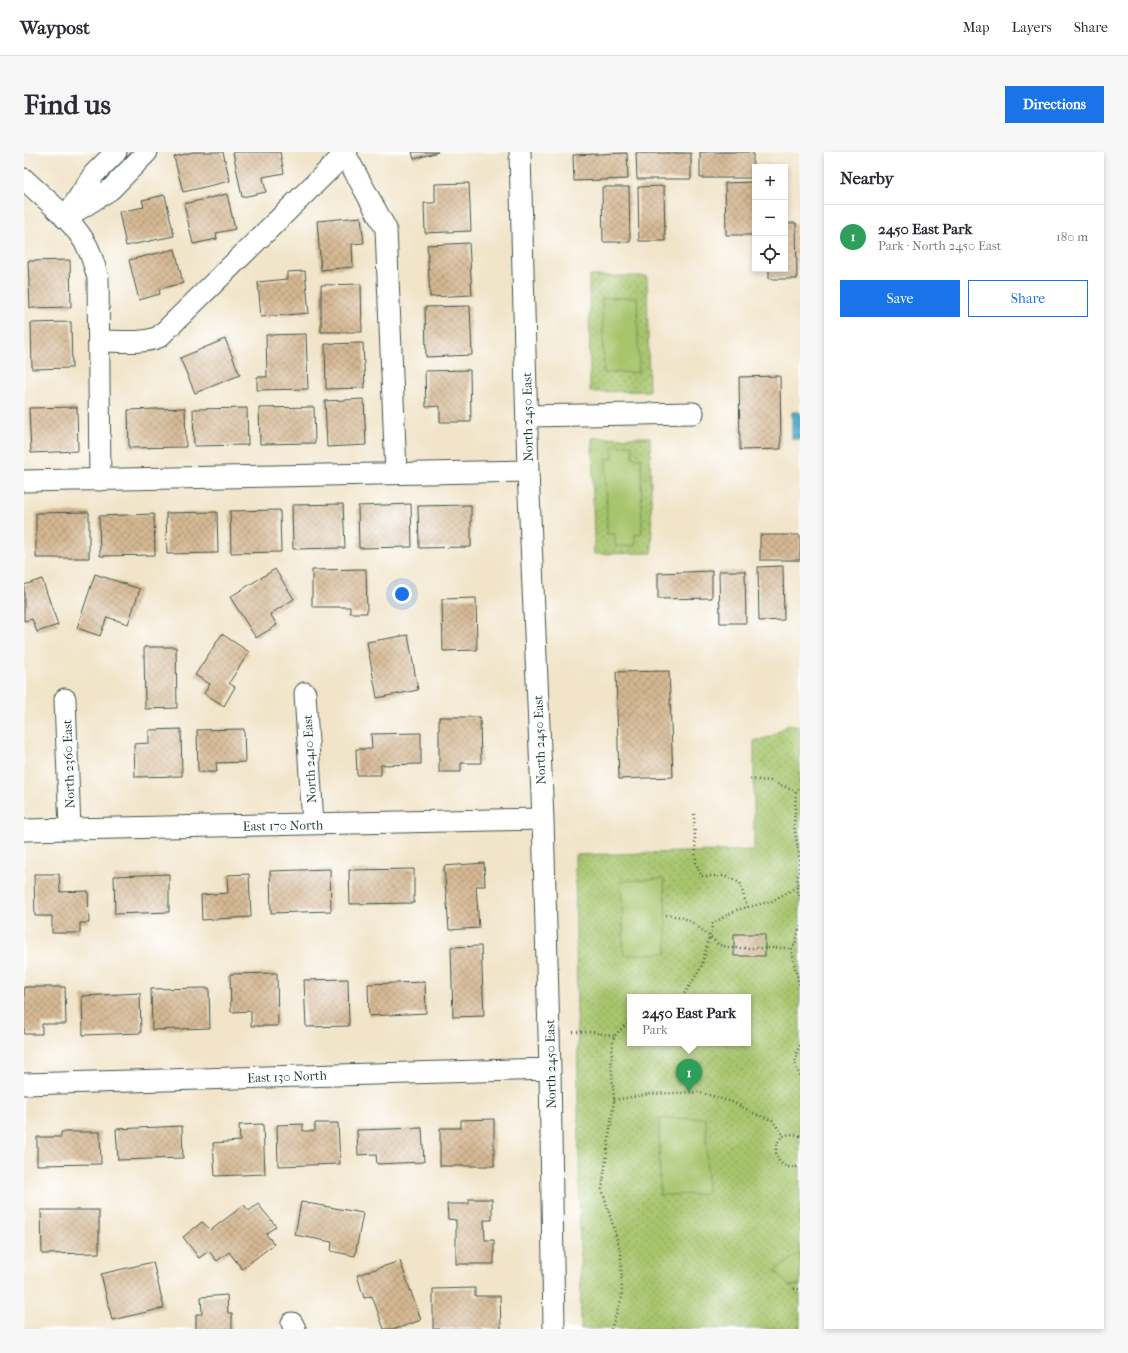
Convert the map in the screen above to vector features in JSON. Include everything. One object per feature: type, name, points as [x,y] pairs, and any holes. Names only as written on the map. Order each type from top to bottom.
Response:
[{"type":"street","points":[[65,218],[94,174],[116,152]]},
{"type":"street","points":[[65,218],[111,189],[147,152]]},
{"type":"street","name":"North 2450 East","points":[[520,152],[528,471],[543,819],[550,1069],[554,1329]]},
{"type":"street","points":[[100,341],[141,341],[152,340],[160,337],[346,153],[386,229],[396,473]]},
{"type":"street","points":[[24,179],[73,226],[87,245],[95,265],[98,278],[100,341],[100,480]]},
{"type":"street","points":[[527,416],[693,413]]},
{"type":"street","points":[[24,481],[528,471]]},
{"type":"street","name":"North 2410 East","points":[[305,694],[312,824]]},
{"type":"street","name":"North 2360 East","points":[[65,699],[70,829]]},
{"type":"street","name":"East 170 North","points":[[24,830],[543,819]]},
{"type":"street","name":"East 130 North","points":[[24,1084],[550,1069]]},
{"type":"path","points":[[750,779],[770,781],[796,791]]},
{"type":"path","points":[[800,788],[796,791],[794,826],[800,860],[797,887],[800,900]]},
{"type":"path","points":[[694,814],[696,863],[701,876],[725,876],[740,883],[747,907]]},
{"type":"path","points":[[684,994],[701,968],[713,923],[737,910],[772,901],[797,887]]},
{"type":"path","points":[[666,915],[682,917],[689,920],[719,945],[732,948],[792,948]]},
{"type":"path","points":[[800,926],[795,944],[792,948],[794,964],[800,987]]},
{"type":"path","points":[[611,1329],[622,1297],[621,1253],[602,1189],[614,1100],[611,1061],[614,1036],[627,1024]]},
{"type":"path","points":[[573,1032],[591,1032],[614,1036]]},
{"type":"path","points":[[800,1045],[795,1054],[797,1070],[800,1076]]},
{"type":"path","points":[[614,1100],[650,1094],[700,1092],[735,1103],[755,1114],[772,1120],[784,1136]]},
{"type":"path","points":[[800,1136],[793,1134],[779,1139],[775,1152],[780,1162],[785,1166],[800,1166]]},
{"type":"path","points":[[794,1290],[800,1289]]},
{"type":"green space","points":[[589,276],[647,276],[649,391],[590,392]]},
{"type":"green space","points":[[637,297],[639,372],[604,373],[602,298]]},
{"type":"green space","points":[[650,437],[652,553],[594,554],[592,438]]},
{"type":"green space","points":[[632,445],[633,458],[641,458],[642,533],[635,534],[635,546],[615,546],[615,534],[607,534],[606,459],[613,458],[613,446]]},
{"type":"green space","points":[[790,724],[800,727],[800,1329],[581,1329],[575,855],[754,850],[754,741],[770,737]]},
{"type":"green space","points":[[664,879],[667,953],[624,955],[621,881]]},
{"type":"green space","points":[[706,1118],[707,1194],[660,1195],[659,1119]]},
{"type":"green space","points":[[800,1252],[800,1285],[789,1286],[776,1271]]},
{"type":"water","points":[[792,412],[800,412],[800,439],[792,439]]},
{"type":"building","points":[[193,152],[223,152],[230,181],[183,192],[174,157]]},
{"type":"building","points":[[233,152],[280,152],[284,173],[263,177],[266,192],[242,197]]},
{"type":"building","points":[[412,152],[438,152],[414,159]]},
{"type":"building","points":[[700,152],[753,152],[752,178],[700,178]]},
{"type":"building","points":[[627,153],[628,179],[574,181],[573,155]]},
{"type":"building","points":[[636,153],[691,153],[691,179],[637,179]]},
{"type":"building","points":[[752,182],[752,235],[726,235],[725,183]]},
{"type":"building","points":[[469,183],[471,231],[425,233],[424,203],[435,203],[435,184]]},
{"type":"building","points":[[664,186],[665,241],[639,241],[638,187]]},
{"type":"building","points":[[602,187],[629,187],[630,242],[603,242]]},
{"type":"building","points":[[227,194],[235,229],[216,233],[217,239],[193,244],[184,204]]},
{"type":"building","points":[[165,195],[174,236],[126,246],[119,212],[144,207],[142,200]]},
{"type":"building","points":[[361,217],[364,243],[352,244],[353,267],[321,270],[317,221]]},
{"type":"building","points":[[788,223],[796,223],[797,279],[769,279],[769,272],[788,272]]},
{"type":"building","points":[[469,243],[472,295],[430,297],[427,245]]},
{"type":"building","points":[[175,249],[183,283],[159,289],[160,294],[139,300],[129,260]]},
{"type":"building","points":[[70,260],[71,307],[30,308],[28,261]]},
{"type":"building","points":[[305,271],[309,313],[261,317],[258,282],[287,279],[287,272]]},
{"type":"building","points":[[361,284],[362,332],[321,332],[321,285]]},
{"type":"building","points":[[470,306],[472,355],[426,357],[425,307]]},
{"type":"building","points":[[71,322],[72,368],[32,369],[31,323]]},
{"type":"building","points":[[306,334],[308,389],[257,390],[257,377],[267,377],[266,335]]},
{"type":"building","points":[[225,339],[240,375],[195,393],[180,358]]},
{"type":"building","points":[[363,343],[365,388],[326,389],[325,344]]},
{"type":"building","points":[[470,370],[471,422],[440,422],[440,406],[426,407],[425,371]]},
{"type":"building","points":[[780,376],[781,449],[740,450],[739,377]]},
{"type":"building","points":[[364,399],[366,445],[327,447],[325,401]]},
{"type":"building","points":[[77,407],[78,451],[31,453],[29,408]]},
{"type":"building","points":[[314,407],[315,443],[260,444],[259,408]]},
{"type":"building","points":[[185,408],[186,447],[129,448],[128,410]]},
{"type":"building","points":[[247,408],[248,445],[194,446],[193,409]]},
{"type":"building","points":[[343,504],[345,548],[293,549],[292,505]]},
{"type":"building","points":[[411,504],[412,547],[359,548],[358,506]]},
{"type":"building","points":[[471,505],[471,547],[419,548],[418,506]]},
{"type":"building","points":[[280,510],[281,552],[231,553],[230,511]]},
{"type":"building","points":[[89,512],[89,558],[36,558],[36,513]]},
{"type":"building","points":[[217,512],[218,553],[167,554],[166,513]]},
{"type":"building","points":[[154,514],[155,555],[100,556],[99,516]]},
{"type":"building","points":[[760,535],[800,535],[800,560],[760,560]]},
{"type":"building","points":[[783,566],[784,620],[759,621],[758,567]]},
{"type":"building","points":[[275,569],[294,599],[270,614],[277,625],[256,638],[230,597]]},
{"type":"building","points":[[366,569],[367,613],[350,613],[350,607],[312,607],[312,570]]},
{"type":"building","points":[[712,571],[712,598],[658,599],[658,573]]},
{"type":"building","points":[[719,571],[745,571],[746,623],[720,623]]},
{"type":"building","points":[[95,574],[140,589],[128,624],[107,617],[100,636],[77,628]]},
{"type":"building","points":[[42,579],[58,625],[37,632],[32,619],[24,621],[24,585]]},
{"type":"building","points":[[476,598],[477,650],[443,651],[442,599]]},
{"type":"building","points":[[222,634],[249,652],[229,683],[235,687],[224,706],[204,693],[210,684],[195,675]]},
{"type":"building","points":[[408,635],[418,690],[377,698],[367,642]]},
{"type":"building","points":[[144,647],[176,647],[177,708],[145,709]]},
{"type":"building","points":[[669,671],[673,777],[619,779],[616,672]]},
{"type":"building","points":[[439,717],[480,717],[481,763],[461,763],[461,772],[439,772]]},
{"type":"building","points":[[181,729],[182,776],[135,777],[134,744],[149,743],[149,730]]},
{"type":"building","points":[[244,729],[245,762],[216,763],[217,772],[198,772],[197,730]]},
{"type":"building","points":[[421,733],[421,764],[381,765],[381,775],[357,775],[356,749],[372,749],[371,734]]},
{"type":"building","points":[[484,863],[485,886],[476,886],[479,928],[449,930],[444,866]]},
{"type":"building","points":[[330,869],[331,911],[271,913],[270,871]]},
{"type":"building","points":[[414,869],[414,903],[350,904],[349,870]]},
{"type":"building","points":[[34,874],[59,874],[60,892],[88,891],[89,923],[80,923],[80,933],[52,933],[52,916],[35,916]]},
{"type":"building","points":[[169,874],[169,912],[115,914],[114,876]]},
{"type":"building","points":[[249,874],[251,917],[202,920],[201,895],[228,893],[227,875]]},
{"type":"building","points":[[734,934],[765,934],[765,956],[734,956]]},
{"type":"building","points":[[481,946],[484,1016],[453,1017],[451,947]]},
{"type":"building","points":[[277,973],[278,1026],[251,1026],[251,1011],[231,1012],[230,974]]},
{"type":"building","points":[[348,979],[349,1026],[306,1027],[304,980]]},
{"type":"building","points":[[425,982],[426,1013],[369,1016],[368,984]]},
{"type":"building","points":[[24,987],[65,987],[66,1024],[42,1024],[42,1034],[24,1034]]},
{"type":"building","points":[[209,988],[210,1028],[152,1030],[151,989]]},
{"type":"building","points":[[140,993],[141,1033],[83,1035],[82,996]]},
{"type":"building","points":[[494,1119],[494,1166],[440,1166],[440,1128],[461,1128],[461,1120]]},
{"type":"building","points":[[315,1123],[338,1123],[340,1164],[278,1166],[277,1125],[303,1124],[303,1131],[315,1131]]},
{"type":"building","points":[[263,1124],[265,1174],[215,1176],[213,1143],[240,1141],[239,1125]]},
{"type":"building","points":[[182,1126],[183,1158],[118,1160],[116,1129]]},
{"type":"building","points":[[422,1128],[424,1162],[377,1164],[376,1154],[358,1155],[357,1130]]},
{"type":"building","points":[[61,1132],[100,1132],[101,1164],[37,1165],[37,1137],[61,1137]]},
{"type":"building","points":[[469,1199],[492,1199],[492,1220],[484,1220],[485,1240],[494,1240],[494,1264],[456,1264],[456,1220],[448,1219],[447,1204],[469,1204]]},
{"type":"building","points":[[301,1202],[363,1213],[355,1256],[331,1251],[332,1242],[295,1235]]},
{"type":"building","points":[[258,1204],[276,1226],[266,1234],[274,1244],[242,1269],[229,1252],[217,1261],[209,1251],[199,1258],[183,1237],[202,1222],[211,1230],[244,1205],[249,1211]]},
{"type":"building","points":[[41,1210],[99,1210],[99,1253],[42,1254]]},
{"type":"building","points":[[400,1261],[421,1320],[396,1329],[384,1329],[372,1296],[364,1298],[357,1275]]},
{"type":"building","points":[[153,1262],[164,1308],[112,1320],[101,1274]]},
{"type":"building","points":[[475,1288],[475,1296],[500,1296],[501,1329],[433,1329],[433,1289]]},
{"type":"building","points":[[227,1295],[228,1313],[232,1313],[232,1329],[196,1329],[196,1314],[202,1314],[201,1297]]},
{"type":"place","name":"2450 East Park","points":[[689,1092]]}]
